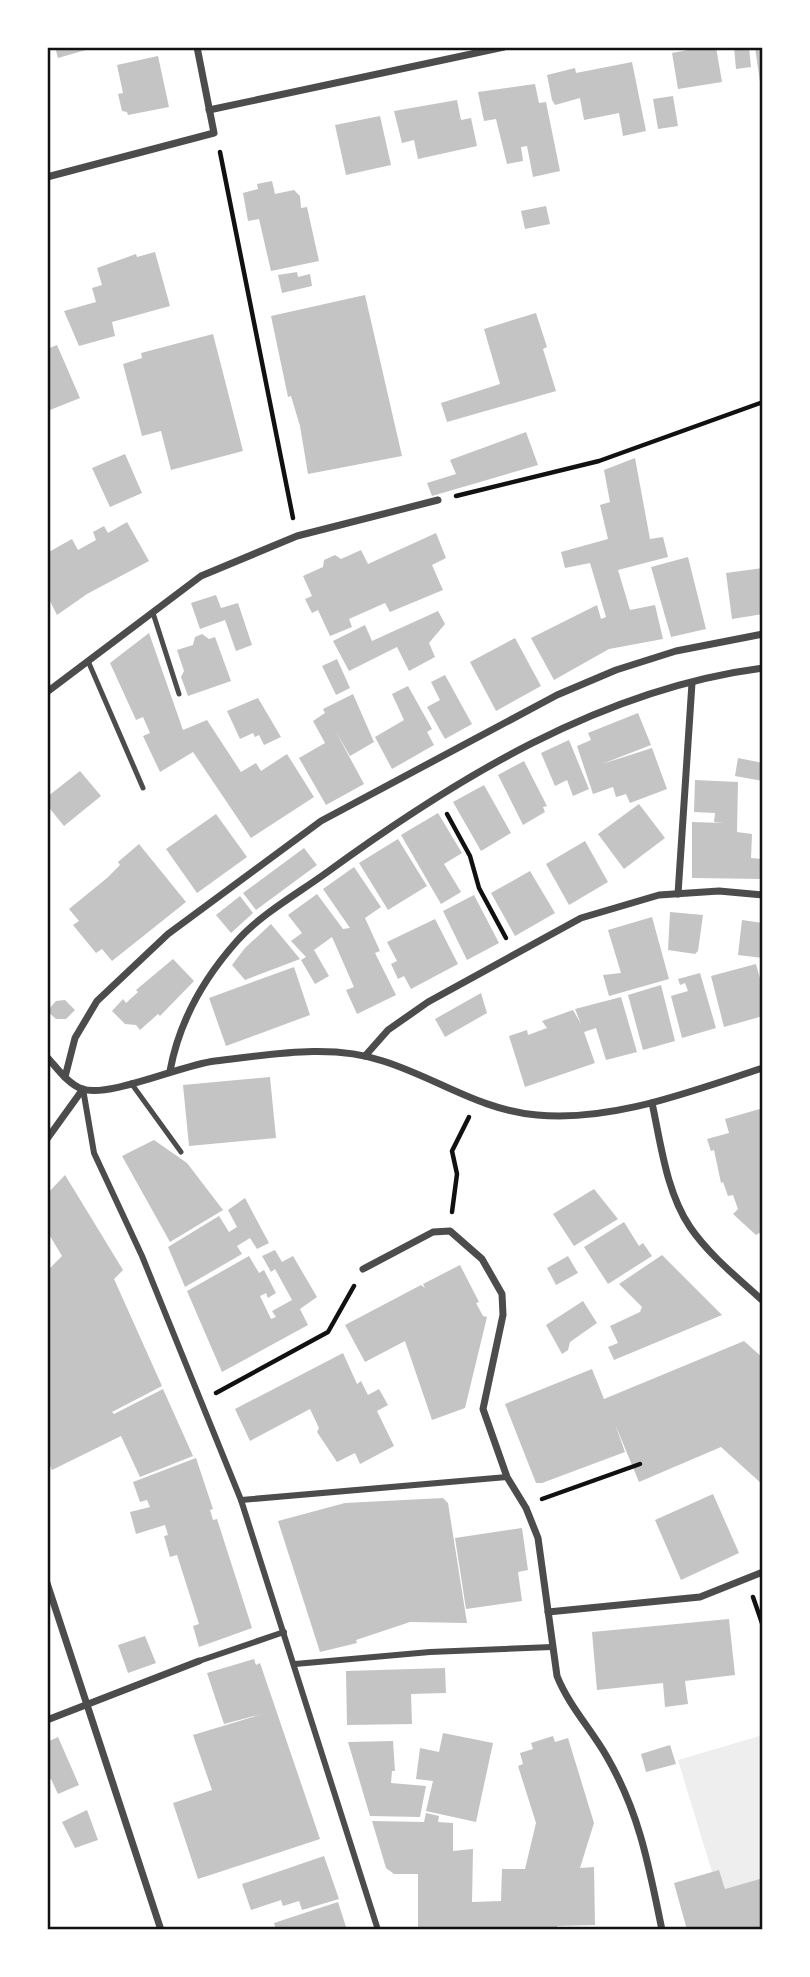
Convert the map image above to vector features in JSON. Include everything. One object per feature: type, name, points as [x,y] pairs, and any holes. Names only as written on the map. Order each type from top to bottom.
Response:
[{"type":"street","points":[[47,177],[214,133],[197,47]]},
{"type":"street","points":[[209,110],[504,47]]},
{"type":"street","points":[[47,692],[201,576],[297,536],[438,500]]},
{"type":"street","points":[[65,1077],[75,1038],[97,1001],[168,934],[321,821],[569,690],[676,651],[763,634]]},
{"type":"street","points":[[170,1070],[174,1046],[194,1000],[239,939],[346,858],[437,797],[560,730],[619,705],[692,682],[763,668]]},
{"type":"street","points":[[678,894],[692,682]]},
{"type":"street","points":[[366,1056],[388,1030],[428,1002],[581,918],[659,895],[719,891],[763,895]]},
{"type":"street","points":[[47,1057],[65,1077],[83,1089],[111,1090],[170,1070],[212,1062],[296,1054],[366,1056],[411,1071],[476,1103],[518,1112],[564,1116],[592,1114],[652,1103],[763,1068]]},
{"type":"street","points":[[47,1139],[83,1089]]},
{"type":"street","points":[[83,1089],[94,1153],[142,1256],[203,1400],[241,1500],[378,1930]]},
{"type":"street","points":[[652,1103],[671,1185],[686,1219],[708,1249],[763,1301]]},
{"type":"street","points":[[363,1269],[433,1232],[450,1231],[482,1259],[502,1294],[503,1315],[482,1409],[507,1477],[524,1505],[538,1538],[557,1675],[564,1694],[606,1755],[637,1818],[662,1930]]},
{"type":"street","points":[[241,1500],[507,1477]]},
{"type":"street","points":[[548,1612],[700,1597],[763,1572]]},
{"type":"street","points":[[47,1583],[161,1930]]},
{"type":"street","points":[[47,1720],[199,1661],[284,1632]]},
{"type":"street","points":[[295,1664],[430,1652],[552,1647]]},
{"type":"lane","points":[[153,613],[178,694]]},
{"type":"lane","points":[[88,661],[143,788]]},
{"type":"lane","points":[[131,1083],[181,1152]]},
{"type":"path","points":[[214,133],[297,536]]},
{"type":"path","points":[[438,500],[599,460],[763,402]]},
{"type":"path","points":[[437,797],[470,856],[479,888],[515,954]]},
{"type":"path","points":[[450,1231],[457,1174],[452,1151],[476,1103]]},
{"type":"path","points":[[203,1400],[328,1332],[363,1269]]},
{"type":"path","points":[[524,1505],[640,1464]]},
{"type":"path","points":[[747,1579],[763,1626]]},
{"type":"shaded area","points":[[763,1735],[763,1878],[725,1889],[719,1870],[712,1872],[678,1760]]},
{"type":"building","points":[[55,47],[93,47],[93,48],[58,58]]},
{"type":"building","points":[[716,47],[722,82],[678,89],[672,53]]},
{"type":"building","points":[[734,47],[749,47],[751,67],[736,69]]},
{"type":"building","points":[[755,47],[763,47],[763,82],[760,82]]},
{"type":"building","points":[[158,56],[169,107],[128,115],[122,111],[118,94],[123,93],[117,65]]},
{"type":"building","points":[[632,62],[646,131],[623,136],[619,113],[584,120],[580,98],[555,105],[552,100],[547,75],[575,68],[576,73]]},
{"type":"building","points":[[535,84],[539,103],[546,102],[560,171],[533,177],[527,146],[521,147],[523,161],[507,164],[496,119],[484,121],[478,92]]},
{"type":"building","points":[[673,96],[678,126],[658,129],[653,99]]},
{"type":"building","points":[[457,100],[461,120],[471,118],[477,146],[418,159],[414,140],[402,143],[394,111]]},
{"type":"building","points":[[380,116],[391,165],[346,175],[335,125]]},
{"type":"building","points":[[272,181],[275,194],[294,190],[300,196],[301,208],[307,207],[319,261],[271,271],[259,219],[248,221],[243,193],[258,189],[257,184]]},
{"type":"building","points":[[546,206],[550,224],[525,229],[521,211]]},
{"type":"building","points":[[155,252],[170,306],[112,322],[115,336],[79,346],[64,311],[96,302],[92,288],[102,285],[97,268],[136,254],[137,257]]},
{"type":"building","points":[[297,272],[298,277],[310,274],[312,286],[282,293],[278,275]]},
{"type":"building","points":[[365,295],[402,456],[308,474],[300,426],[291,396],[288,397],[271,316]]},
{"type":"building","points":[[536,313],[547,347],[543,349],[556,391],[447,422],[441,403],[500,384],[484,329]]},
{"type":"building","points":[[213,334],[243,451],[171,470],[161,431],[142,436],[123,364],[142,358],[141,353]]},
{"type":"building","points":[[57,345],[80,398],[50,410],[47,415],[47,349]]},
{"type":"building","points":[[526,432],[538,465],[432,496],[427,483],[456,474],[450,460]]},
{"type":"building","points":[[125,454],[142,493],[110,507],[92,468]]},
{"type":"building","points":[[635,458],[650,539],[663,537],[668,557],[618,570],[630,610],[655,605],[663,639],[609,649],[554,680],[531,638],[597,605],[601,619],[606,617],[590,563],[565,568],[561,552],[608,539],[600,505],[610,502],[604,470]]},
{"type":"building","points":[[127,522],[149,561],[87,594],[57,615],[47,595],[47,553],[72,539],[78,550],[96,540],[93,532],[104,526],[108,533]]},
{"type":"building","points":[[436,533],[446,558],[432,565],[443,590],[390,612],[385,603],[349,619],[352,627],[330,636],[318,610],[312,613],[305,599],[312,596],[303,576],[323,567],[324,560],[335,555],[341,559],[361,550],[368,564]]},
{"type":"building","points":[[688,557],[706,629],[671,637],[651,567]]},
{"type":"building","points":[[763,568],[763,614],[732,619],[726,573]]},
{"type":"building","points":[[216,595],[221,608],[238,603],[252,645],[236,651],[225,620],[200,629],[191,603]]},
{"type":"building","points":[[438,611],[445,624],[429,643],[435,657],[409,671],[397,647],[349,671],[333,641],[365,625],[372,641]]},
{"type":"building","points":[[149,633],[183,730],[207,720],[241,772],[256,763],[261,771],[287,754],[314,797],[251,838],[193,752],[160,772],[143,736],[150,733],[143,717],[136,720],[110,663]]},
{"type":"building","points":[[202,634],[209,639],[215,637],[231,681],[188,696],[181,677],[184,671],[177,650],[193,645],[195,637]]},
{"type":"building","points":[[515,638],[541,686],[496,711],[470,662]]},
{"type":"building","points":[[337,659],[350,688],[336,695],[322,666]]},
{"type":"building","points":[[445,675],[472,724],[445,739],[427,707],[440,700],[431,682]]},
{"type":"building","points":[[408,686],[432,729],[427,732],[434,745],[392,769],[375,737],[404,720],[392,694]]},
{"type":"building","points":[[353,694],[374,742],[350,756],[336,732],[364,784],[326,805],[299,758],[325,743],[313,721],[325,713],[323,709]]},
{"type":"building","points":[[258,698],[281,737],[264,745],[259,735],[255,737],[253,733],[240,739],[227,711]]},
{"type":"building","points":[[638,713],[651,745],[602,764],[652,748],[667,789],[630,803],[626,794],[616,797],[613,787],[593,794],[577,746],[591,740],[588,733]]},
{"type":"building","points":[[569,740],[589,789],[573,796],[567,780],[555,786],[541,753]]},
{"type":"building","points":[[738,758],[763,763],[763,781],[735,776]]},
{"type":"building","points":[[524,761],[547,806],[543,807],[545,812],[523,825],[498,775]]},
{"type":"building","points":[[80,771],[101,796],[64,826],[47,805],[47,797]]},
{"type":"building","points":[[695,780],[738,782],[737,832],[752,834],[751,858],[763,859],[763,879],[692,878],[692,822],[724,823],[714,822],[715,813],[694,812]]},
{"type":"building","points":[[484,785],[511,833],[481,851],[453,802]]},
{"type":"building","points":[[639,804],[665,838],[624,869],[598,834]]},
{"type":"building","points":[[438,813],[462,853],[444,864],[461,892],[441,904],[401,835]]},
{"type":"building","points":[[216,814],[247,857],[197,893],[166,849]]},
{"type":"building","points":[[398,839],[427,886],[388,910],[359,863]]},
{"type":"building","points":[[585,841],[608,882],[569,905],[546,864]]},
{"type":"building","points":[[139,844],[186,902],[112,961],[102,949],[96,953],[73,925],[79,921],[69,909],[107,878],[120,865],[118,862]]},
{"type":"building","points":[[304,848],[317,865],[256,910],[243,893]]},
{"type":"building","points":[[354,867],[381,907],[365,918],[380,951],[375,953],[396,995],[357,1014],[346,990],[354,987],[332,937],[314,950],[329,976],[315,984],[301,960],[306,957],[291,941],[302,933],[288,915],[317,894],[343,929],[350,928],[323,889]]},
{"type":"building","points":[[530,871],[555,913],[515,936],[491,893]]},
{"type":"building","points":[[474,895],[499,943],[467,960],[443,911]]},
{"type":"building","points":[[240,896],[253,913],[231,933],[216,915]]},
{"type":"building","points":[[670,912],[703,915],[698,951],[695,954],[668,950]]},
{"type":"building","points":[[652,917],[669,979],[609,996],[603,975],[621,973],[608,930]]},
{"type":"building","points":[[435,919],[458,964],[411,989],[404,976],[398,979],[391,964],[397,961],[387,942]]},
{"type":"building","points":[[742,920],[763,923],[763,958],[738,955]]},
{"type":"building","points":[[271,924],[300,959],[245,980],[232,965],[245,948]]},
{"type":"building","points":[[173,959],[194,981],[160,1016],[158,1014],[140,1030],[136,1025],[125,1024],[112,1011],[123,999],[126,1003],[138,992],[136,990]]},
{"type":"building","points":[[756,964],[763,989],[763,1016],[724,1027],[711,976]]},
{"type":"building","points":[[294,967],[310,1015],[226,1046],[209,998]]},
{"type":"building","points":[[700,973],[716,1028],[682,1038],[671,996],[688,991],[685,983],[680,985],[678,979]]},
{"type":"building","points":[[661,985],[675,1041],[643,1050],[628,995]]},
{"type":"building","points":[[481,993],[487,1013],[445,1037],[435,1019]]},
{"type":"building","points":[[621,997],[637,1052],[606,1060],[596,1028],[584,1032],[595,1063],[525,1087],[509,1036],[527,1030],[528,1035],[547,1028],[542,1021],[573,1010],[581,1024],[575,1009]]},
{"type":"building","points":[[65,1000],[75,1010],[66,1019],[56,1019],[47,1011],[56,1001]]},
{"type":"building","points":[[270,1077],[276,1138],[189,1146],[183,1085]]},
{"type":"building","points":[[763,1108],[763,1231],[756,1235],[733,1214],[738,1209],[733,1195],[728,1196],[723,1182],[721,1183],[714,1150],[711,1151],[707,1139],[729,1133],[725,1119]]},
{"type":"building","points":[[154,1140],[187,1163],[223,1210],[170,1242],[122,1156]]},
{"type":"building","points":[[65,1175],[123,1270],[114,1279],[162,1386],[112,1412],[114,1414],[163,1389],[193,1456],[140,1477],[121,1436],[52,1470],[47,1460],[47,1271],[62,1256],[47,1231],[47,1194]]},
{"type":"building","points":[[594,1189],[618,1219],[574,1246],[553,1214]]},
{"type":"building","points":[[245,1198],[269,1243],[257,1249],[250,1238],[237,1246],[242,1254],[185,1287],[168,1247],[219,1216],[229,1232],[237,1227],[228,1210]]},
{"type":"building","points":[[624,1222],[639,1246],[643,1243],[652,1256],[608,1284],[584,1247]]},
{"type":"building","points":[[275,1250],[282,1262],[293,1256],[317,1297],[300,1309],[308,1325],[222,1372],[187,1291],[249,1256],[259,1273],[264,1270],[276,1293],[268,1298],[266,1293],[260,1296],[271,1319],[276,1317],[272,1311],[292,1300],[275,1269],[271,1272],[262,1256]]},
{"type":"building","points":[[662,1255],[722,1315],[614,1360],[608,1347],[618,1343],[610,1326],[640,1312],[642,1307],[619,1284]]},
{"type":"building","points":[[568,1256],[578,1273],[556,1285],[547,1268]]},
{"type":"building","points":[[460,1265],[479,1302],[476,1303],[483,1316],[487,1317],[465,1408],[432,1420],[405,1341],[365,1362],[345,1325],[421,1285],[425,1288],[423,1284]]},
{"type":"building","points":[[583,1301],[597,1323],[570,1342],[568,1350],[562,1354],[546,1325]]},
{"type":"building","points":[[744,1341],[763,1358],[763,1485],[721,1447],[639,1482],[615,1424],[625,1452],[536,1483],[505,1404],[592,1369],[604,1399]]},
{"type":"building","points":[[343,1353],[357,1384],[361,1381],[368,1395],[379,1389],[388,1405],[377,1411],[394,1446],[360,1464],[355,1453],[337,1462],[317,1432],[319,1428],[310,1409],[250,1441],[235,1409]]},
{"type":"building","points":[[196,1458],[213,1509],[210,1510],[213,1520],[217,1519],[252,1628],[199,1647],[193,1626],[199,1624],[177,1555],[170,1557],[164,1536],[168,1535],[165,1525],[136,1534],[130,1512],[150,1507],[147,1500],[140,1502],[133,1482]]},
{"type":"building","points":[[713,1494],[739,1553],[681,1580],[655,1520]]},
{"type":"building","points":[[443,1498],[448,1503],[467,1623],[410,1622],[356,1640],[357,1643],[320,1652],[278,1521],[345,1503]]},
{"type":"building","points":[[522,1528],[528,1570],[518,1572],[522,1601],[466,1609],[455,1538]]},
{"type":"building","points":[[729,1619],[735,1675],[685,1681],[688,1704],[665,1707],[663,1683],[597,1690],[592,1632]]},
{"type":"building","points":[[145,1636],[156,1663],[128,1673],[118,1645]]},
{"type":"building","points":[[254,1659],[256,1665],[260,1663],[320,1839],[198,1879],[173,1803],[212,1790],[193,1735],[266,1713],[224,1724],[207,1673]]},
{"type":"building","points":[[445,1668],[446,1693],[411,1694],[412,1724],[347,1725],[346,1671]]},
{"type":"building","points":[[443,1733],[493,1743],[476,1822],[426,1811],[433,1781],[416,1779],[420,1748],[439,1752]]},
{"type":"building","points":[[553,1736],[555,1742],[568,1738],[594,1823],[580,1868],[594,1867],[595,1925],[557,1926],[557,1930],[418,1930],[418,1874],[394,1874],[386,1868],[372,1821],[424,1822],[426,1813],[439,1816],[438,1822],[453,1823],[453,1851],[473,1849],[472,1902],[501,1901],[502,1869],[525,1869],[536,1823],[518,1766],[523,1764],[520,1753],[533,1749],[531,1743]]},
{"type":"building","points":[[58,1737],[79,1785],[58,1794],[51,1779],[47,1781],[47,1742]]},
{"type":"building","points":[[393,1741],[395,1771],[392,1771],[391,1783],[426,1786],[420,1817],[370,1816],[348,1742]]},
{"type":"building","points":[[670,1745],[676,1764],[646,1772],[641,1754]]},
{"type":"building","points":[[87,1810],[98,1840],[75,1848],[62,1822]]},
{"type":"building","points":[[324,1856],[339,1899],[302,1910],[299,1901],[283,1906],[281,1900],[251,1910],[242,1884]]},
{"type":"building","points":[[719,1870],[725,1889],[763,1878],[763,1930],[687,1930],[674,1883]]},
{"type":"building","points":[[338,1902],[347,1930],[276,1930],[274,1923]]}]
